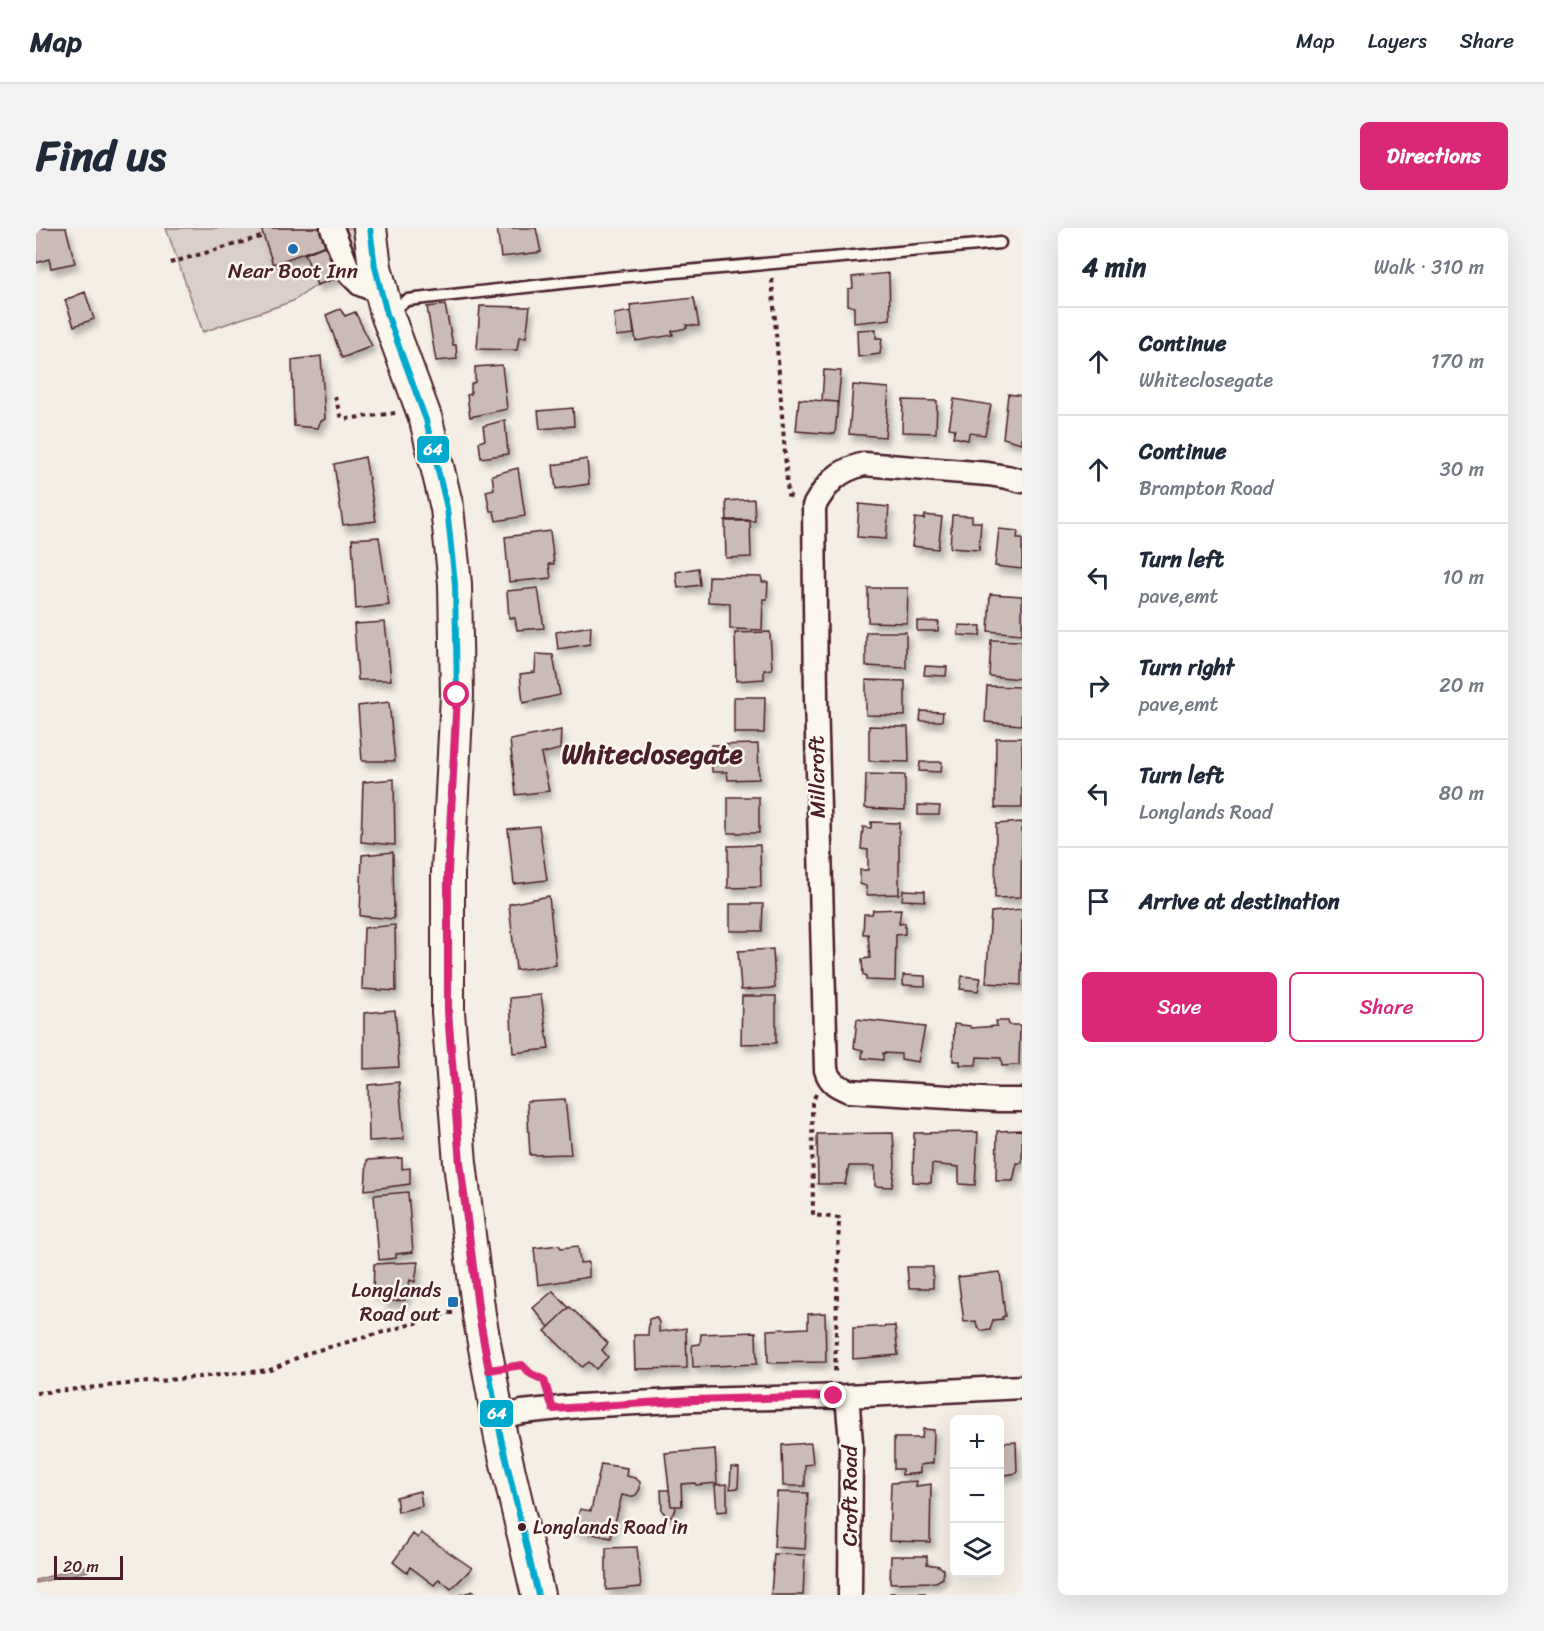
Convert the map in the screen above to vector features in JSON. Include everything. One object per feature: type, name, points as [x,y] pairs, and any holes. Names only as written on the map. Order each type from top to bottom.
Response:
[{"type":"main road","points":[[370,228],[375,267],[385,303],[426,420],[447,508],[455,584],[457,695],[448,871],[448,1012],[460,1163],[479,1315],[498,1418],[538,1595]]},
{"type":"street","points":[[332,228],[350,274],[385,303]]},
{"type":"street","points":[[814,506],[832,480],[846,469],[864,464],[988,474],[1022,481]]},
{"type":"street","name":"Millcroft","points":[[814,506],[821,951],[826,1070],[829,1078]]},
{"type":"street","points":[[829,1078],[836,1086],[849,1091],[1022,1100]]},
{"type":"street","points":[[498,1418],[522,1412],[553,1409],[693,1400],[1022,1388]]},
{"type":"street","name":"Croft Road","points":[[840,1396],[851,1442],[850,1595]]},
{"type":"lane","points":[[385,303],[607,278],[1000,243]]},
{"type":"path","points":[[170,263],[264,236]]},
{"type":"path","points":[[770,263],[788,495],[807,505],[814,506]]},
{"type":"path","points":[[335,396],[340,415],[345,419],[398,412],[426,420]]},
{"type":"path","points":[[829,1078],[812,1102],[813,1215],[839,1218],[840,1396]]},
{"type":"path","points":[[36,1393],[270,1370],[308,1353],[446,1313],[479,1315]]},
{"type":"path","points":[[489,1370],[522,1365],[531,1374],[544,1380],[553,1409]]},
{"type":"shaded area","points":[[166,228],[354,228],[355,260],[342,276],[317,285],[293,301],[203,332]]},
{"type":"shaded area","points":[[84,1566],[88,1571],[36,1583],[36,1580]]},
{"type":"building","points":[[36,228],[66,228],[75,263],[51,268],[49,259],[36,263]]},
{"type":"building","name":"Near Boot Inn","points":[[261,228],[322,228],[329,244],[273,264]]},
{"type":"building","points":[[497,228],[536,228],[541,252],[501,257]]},
{"type":"building","points":[[329,244],[342,276],[317,285],[305,254]]},
{"type":"building","points":[[889,273],[890,319],[854,323],[854,307],[848,305],[848,289],[853,288],[852,277]]},
{"type":"building","points":[[85,292],[94,319],[74,326],[65,300]]},
{"type":"building","points":[[694,298],[699,326],[686,325],[687,328],[672,331],[673,335],[636,341],[630,305]]},
{"type":"building","points":[[445,305],[453,345],[456,345],[457,359],[436,361],[427,307]]},
{"type":"building","points":[[480,306],[530,307],[526,337],[519,337],[517,350],[477,349]]},
{"type":"building","points":[[340,309],[345,316],[355,312],[372,346],[342,358],[326,315]]},
{"type":"building","points":[[631,311],[634,334],[616,336],[614,314]]},
{"type":"building","points":[[876,329],[876,338],[882,338],[880,354],[858,357],[857,330]]},
{"type":"building","points":[[321,356],[325,419],[320,422],[318,428],[294,426],[292,360]]},
{"type":"building","points":[[502,365],[507,409],[470,417],[467,395],[471,394],[471,384],[475,382],[475,367]]},
{"type":"building","points":[[824,370],[841,371],[838,402],[822,401]]},
{"type":"building","points":[[853,385],[889,388],[885,437],[849,434]]},
{"type":"building","points":[[1008,394],[1022,396],[1022,443],[1003,438]]},
{"type":"building","points":[[799,399],[838,402],[835,434],[796,431]]},
{"type":"building","points":[[954,399],[991,405],[985,435],[969,433],[968,440],[953,437],[955,429],[949,428]]},
{"type":"building","points":[[903,400],[937,401],[936,433],[902,432]]},
{"type":"building","points":[[573,408],[574,426],[540,429],[538,411]]},
{"type":"building","points":[[505,420],[508,454],[481,458],[479,442],[485,440],[483,426]]},
{"type":"building","points":[[365,457],[376,521],[343,525],[334,464]]},
{"type":"building","points":[[587,459],[589,484],[556,489],[553,465]]},
{"type":"building","points":[[518,468],[525,516],[496,521],[494,511],[490,511],[486,491],[494,489],[492,475]]},
{"type":"building","points":[[754,499],[755,521],[727,521],[726,501]]},
{"type":"building","points":[[859,504],[889,507],[886,539],[857,537]]},
{"type":"building","points":[[925,515],[942,517],[938,549],[912,546],[915,518],[924,519]]},
{"type":"building","points":[[952,515],[972,516],[972,522],[981,522],[979,550],[950,548]]},
{"type":"building","points":[[725,520],[750,520],[751,557],[726,558]]},
{"type":"building","points":[[999,529],[1018,531],[1017,539],[1022,539],[1022,569],[995,566]]},
{"type":"building","points":[[550,531],[554,564],[549,564],[551,578],[509,582],[505,537]]},
{"type":"building","points":[[379,537],[389,605],[356,609],[352,539]]},
{"type":"building","points":[[698,568],[700,585],[678,588],[676,572]]},
{"type":"building","points":[[709,576],[762,577],[762,582],[768,582],[767,599],[763,599],[762,630],[730,629],[730,603],[708,602]]},
{"type":"building","points":[[538,588],[544,628],[517,630],[515,618],[509,618],[507,591]]},
{"type":"building","points":[[868,588],[908,588],[907,623],[868,622]]},
{"type":"building","points":[[990,594],[1022,596],[1022,634],[988,631]]},
{"type":"building","points":[[917,621],[939,622],[938,631],[917,631]]},
{"type":"building","points":[[385,622],[391,680],[358,680],[354,624]]},
{"type":"building","points":[[959,625],[981,626],[980,636],[958,635]]},
{"type":"building","points":[[591,626],[590,644],[558,649],[556,632]]},
{"type":"building","points":[[770,632],[772,669],[764,670],[764,679],[736,681],[735,633]]},
{"type":"building","points":[[866,632],[906,632],[906,668],[866,666]]},
{"type":"building","points":[[991,640],[1022,641],[1022,679],[989,676]]},
{"type":"building","points":[[536,654],[553,655],[560,695],[523,703],[520,674],[535,672]]},
{"type":"building","points":[[925,666],[947,667],[946,676],[924,675]]},
{"type":"building","points":[[866,680],[905,681],[905,716],[866,715]]},
{"type":"building","points":[[987,686],[1022,687],[1021,725],[985,722]]},
{"type":"building","points":[[734,697],[765,697],[764,733],[734,733]]},
{"type":"building","points":[[389,702],[395,761],[362,761],[358,706]]},
{"type":"building","points":[[921,711],[943,712],[942,721],[920,721]]},
{"type":"building","points":[[869,726],[908,727],[909,762],[869,761]]},
{"type":"building","points":[[561,730],[560,749],[541,754],[549,791],[516,795],[510,740]]},
{"type":"building","points":[[996,738],[1022,738],[1022,808],[995,808]]},
{"type":"building","points":[[758,744],[759,779],[728,780],[727,772],[712,772],[711,745]]},
{"type":"building","points":[[920,762],[942,762],[941,772],[919,771]]},
{"type":"building","points":[[866,774],[905,775],[905,810],[865,808]]},
{"type":"building","points":[[394,779],[395,845],[361,842],[363,782]]},
{"type":"building","points":[[728,797],[759,797],[759,833],[728,833]]},
{"type":"building","points":[[918,805],[940,806],[939,815],[918,815]]},
{"type":"building","points":[[871,822],[899,823],[899,894],[867,895],[866,886],[860,884],[860,870],[868,870],[868,850],[861,849],[863,827],[871,828]]},
{"type":"building","points":[[1022,822],[1021,897],[995,898],[996,824]]},
{"type":"building","points":[[539,826],[547,880],[514,884],[508,829]]},
{"type":"building","points":[[760,845],[761,887],[728,888],[728,846]]},
{"type":"building","points":[[393,852],[394,919],[360,916],[362,855]]},
{"type":"building","points":[[903,890],[925,891],[925,901],[902,900]]},
{"type":"building","points":[[549,896],[556,965],[516,970],[509,904]]},
{"type":"building","points":[[730,904],[763,904],[762,931],[730,931]]},
{"type":"building","points":[[901,909],[899,924],[905,923],[905,934],[896,935],[895,981],[866,980],[866,976],[863,975],[862,959],[870,958],[868,934],[863,934],[864,914],[872,914],[873,910]]},
{"type":"building","points":[[1022,909],[1021,985],[986,983],[991,912]]},
{"type":"building","points":[[395,925],[396,991],[362,989],[364,928]]},
{"type":"building","points":[[773,949],[775,988],[741,990],[738,951]]},
{"type":"building","points":[[903,975],[925,976],[925,986],[903,985]]},
{"type":"building","points":[[962,976],[981,978],[978,991],[960,989]]},
{"type":"building","points":[[541,995],[549,1049],[513,1053],[510,998]]},
{"type":"building","points":[[742,996],[776,996],[776,1043],[741,1044]]},
{"type":"building","points":[[395,1010],[399,1067],[364,1069],[364,1013]]},
{"type":"building","points":[[857,1019],[925,1027],[918,1062],[901,1059],[901,1054],[883,1053],[883,1060],[862,1058],[863,1050],[854,1048]]},
{"type":"building","points":[[996,1021],[1008,1021],[1009,1025],[1020,1025],[1019,1065],[1002,1066],[1001,1058],[977,1057],[976,1065],[960,1065],[960,1061],[953,1061],[954,1024],[971,1028],[997,1026]]},
{"type":"building","points":[[399,1082],[404,1139],[369,1141],[368,1085]]},
{"type":"building","points":[[565,1099],[571,1154],[530,1155],[527,1101]]},
{"type":"building","points":[[1022,1130],[1022,1163],[1017,1163],[1013,1181],[996,1181],[997,1131]]},
{"type":"building","points":[[978,1132],[975,1185],[959,1184],[959,1167],[932,1164],[931,1183],[913,1182],[914,1133]]},
{"type":"building","points":[[893,1133],[895,1165],[892,1187],[875,1186],[875,1166],[849,1166],[845,1184],[818,1184],[817,1134]]},
{"type":"building","points":[[402,1158],[402,1169],[410,1168],[410,1184],[365,1190],[367,1160]]},
{"type":"building","points":[[408,1192],[413,1252],[396,1254],[396,1258],[379,1260],[374,1195]]},
{"type":"building","points":[[559,1245],[561,1248],[578,1246],[580,1263],[589,1262],[589,1277],[538,1285],[534,1248]]},
{"type":"building","points":[[418,1262],[415,1282],[410,1280],[405,1300],[383,1302],[384,1296],[373,1294],[374,1264]]},
{"type":"building","points":[[907,1267],[933,1267],[933,1288],[909,1288]]},
{"type":"building","points":[[1000,1272],[1005,1316],[1002,1317],[1003,1319],[993,1320],[990,1330],[982,1331],[976,1321],[964,1322],[958,1277]]},
{"type":"building","points":[[553,1291],[569,1308],[549,1327],[533,1308]]},
{"type":"building","points":[[570,1307],[608,1343],[602,1350],[608,1357],[596,1369],[589,1362],[582,1367],[545,1331]]},
{"type":"building","points":[[825,1313],[826,1362],[768,1363],[767,1330],[808,1328],[808,1314]]},
{"type":"building","points":[[656,1317],[659,1322],[659,1332],[686,1328],[687,1368],[635,1369],[634,1335],[648,1335],[649,1319]]},
{"type":"building","points":[[895,1326],[898,1355],[853,1359],[853,1328]]},
{"type":"building","points":[[756,1332],[757,1364],[693,1367],[692,1345],[700,1344],[701,1334]]},
{"type":"building","points":[[923,1429],[934,1430],[933,1463],[920,1465],[920,1473],[902,1475],[902,1469],[894,1469],[894,1438],[922,1438]]},
{"type":"building","points":[[1016,1442],[1017,1473],[1004,1475],[1004,1443]]},
{"type":"building","points":[[811,1443],[813,1464],[805,1465],[805,1486],[783,1486],[782,1445]]},
{"type":"building","points":[[715,1449],[717,1483],[681,1484],[682,1506],[671,1506],[665,1453]]},
{"type":"building","points":[[601,1464],[627,1468],[626,1476],[640,1482],[640,1489],[636,1495],[631,1497],[622,1495],[611,1538],[574,1530],[580,1509],[591,1511]]},
{"type":"building","points":[[731,1467],[739,1468],[738,1488],[730,1489]]},
{"type":"building","points":[[917,1481],[916,1486],[931,1484],[930,1542],[889,1541],[891,1483]]},
{"type":"building","points":[[727,1484],[727,1511],[717,1512],[715,1485]]},
{"type":"building","points":[[661,1490],[669,1490],[671,1506],[675,1506],[676,1509],[671,1516],[667,1516],[662,1511]]},
{"type":"building","points":[[420,1491],[422,1506],[398,1512],[396,1497]]},
{"type":"building","points":[[777,1492],[808,1493],[805,1549],[774,1547]]},
{"type":"building","points":[[421,1533],[472,1568],[451,1589],[439,1579],[434,1585],[410,1567],[407,1573],[393,1562],[413,1534],[418,1538]]},
{"type":"building","points":[[637,1547],[641,1587],[606,1590],[606,1548]]},
{"type":"building","points":[[774,1554],[805,1555],[803,1595],[771,1595]]},
{"type":"building","points":[[891,1556],[927,1556],[927,1564],[943,1569],[943,1578],[936,1582],[890,1583]]},
{"type":"building","points":[[474,1591],[475,1595],[459,1595]]},
{"type":"building","points":[[890,1593],[925,1593],[924,1595],[890,1595]]},
{"type":"transit line","name":"64","points":[[370,228],[375,267],[387,314],[426,420],[447,508],[455,584],[457,695],[448,871],[448,1012],[460,1163],[479,1315],[501,1438],[538,1595]]},
{"type":"place","name":"Near Boot Inn","points":[[293,249]]},
{"type":"place","name":"Longlands Road out","points":[[453,1302]]},
{"type":"place","name":"Longlands Road in","points":[[522,1527]]},
{"type":"district","name":"Whiteclosegate","points":[[652,754]]},
{"type":"route","points":[[457,695],[448,871],[448,1012],[460,1163],[479,1315],[489,1370],[522,1365],[531,1374],[544,1380],[553,1409],[693,1400],[834,1396]]}]
